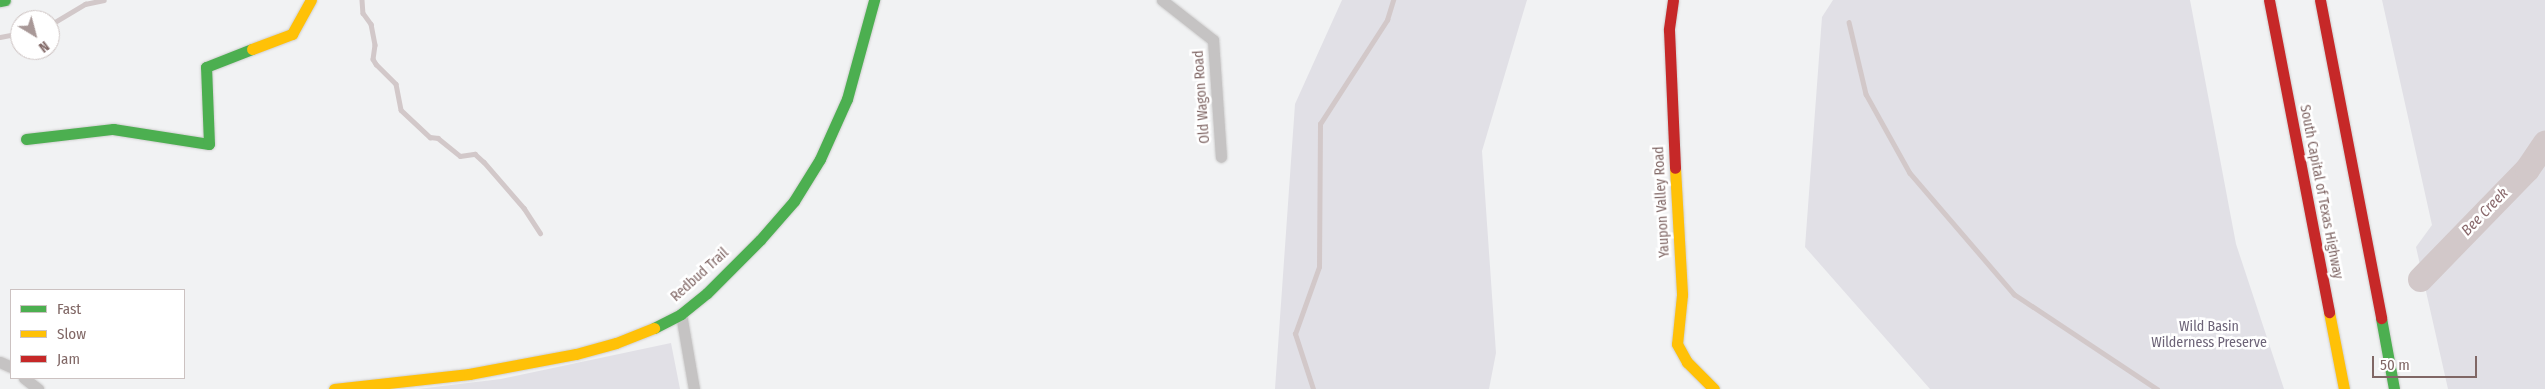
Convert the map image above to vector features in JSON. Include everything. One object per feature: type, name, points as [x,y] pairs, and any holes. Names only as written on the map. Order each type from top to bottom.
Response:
[{"type":"main road","points":[[0,1],[5,0]]},
{"type":"main road","points":[[26,139],[113,129],[209,144],[206,67],[292,34],[311,0]]},
{"type":"main road","name":"Redbud Trail","points":[[334,389],[469,374],[576,354],[616,344],[653,329],[681,314],[707,293],[740,260],[794,201],[820,159],[847,99],[865,41],[874,0]]},
{"type":"main road","name":"Yaupon Valley Road","points":[[1673,0],[1669,30],[1670,78],[1682,295],[1677,344],[1687,362],[1714,389]]},
{"type":"main road","points":[[2320,0],[2394,389]]},
{"type":"main road","name":"South Capital of Texas Highway","points":[[2270,3],[2344,389]]},
{"type":"street","name":"Old Wagon Road","points":[[1162,0],[1213,40],[1221,156]]},
{"type":"street","points":[[681,314],[694,389]]},
{"type":"street","points":[[25,379],[38,389]]},
{"type":"green space","points":[[1342,0],[1527,0],[1482,151],[1496,353],[1489,389],[1275,389],[1295,104]]},
{"type":"green space","name":"Wild Basin Wilderness Preserve","points":[[1833,0],[2190,0],[2236,244],[2284,389],[1930,389],[1805,247],[1822,17]]},
{"type":"green space","points":[[2382,0],[2545,0],[2545,389],[2448,389],[2416,247],[2432,225]]},
{"type":"green space","points":[[671,343],[680,389],[418,389],[501,379]]},
{"type":"waterway","points":[[60,19],[85,4],[104,0]]},
{"type":"waterway","points":[[362,0],[363,13],[371,24],[375,45],[373,59],[396,84],[401,110],[430,137],[438,138],[460,156],[475,154],[524,208],[540,233]]},
{"type":"waterway","points":[[1313,389],[1295,334],[1319,267],[1320,124],[1387,20],[1393,0]]},
{"type":"waterway","points":[[1849,22],[1866,94],[1910,173],[2014,294],[2157,389]]},
{"type":"waterway","points":[[0,37],[10,35]]},
{"type":"waterway","name":"Bee Creek","points":[[2420,279],[2527,169],[2545,142]]},
{"type":"traffic: fast","points":[[0,1],[5,0]]},
{"type":"traffic: fast","points":[[654,328],[681,314],[707,293],[760,240],[794,201],[820,159],[847,99],[874,0]]},
{"type":"traffic: fast","points":[[26,139],[113,129],[209,144],[206,67],[252,49]]},
{"type":"traffic: fast","points":[[2381,318],[2394,389]]},
{"type":"traffic: slow","points":[[252,49],[292,34],[311,0]]},
{"type":"traffic: slow","points":[[1675,168],[1682,295],[1677,344],[1687,362],[1714,389]]},
{"type":"traffic: slow","points":[[2329,312],[2344,389]]},
{"type":"traffic: slow","points":[[334,389],[469,374],[576,354],[616,343],[654,328]]},
{"type":"traffic: jam","points":[[1673,0],[1669,30],[1675,168]]},
{"type":"traffic: jam","points":[[2269,0],[2329,312]]},
{"type":"traffic: jam","points":[[2320,0],[2381,318]]}]
